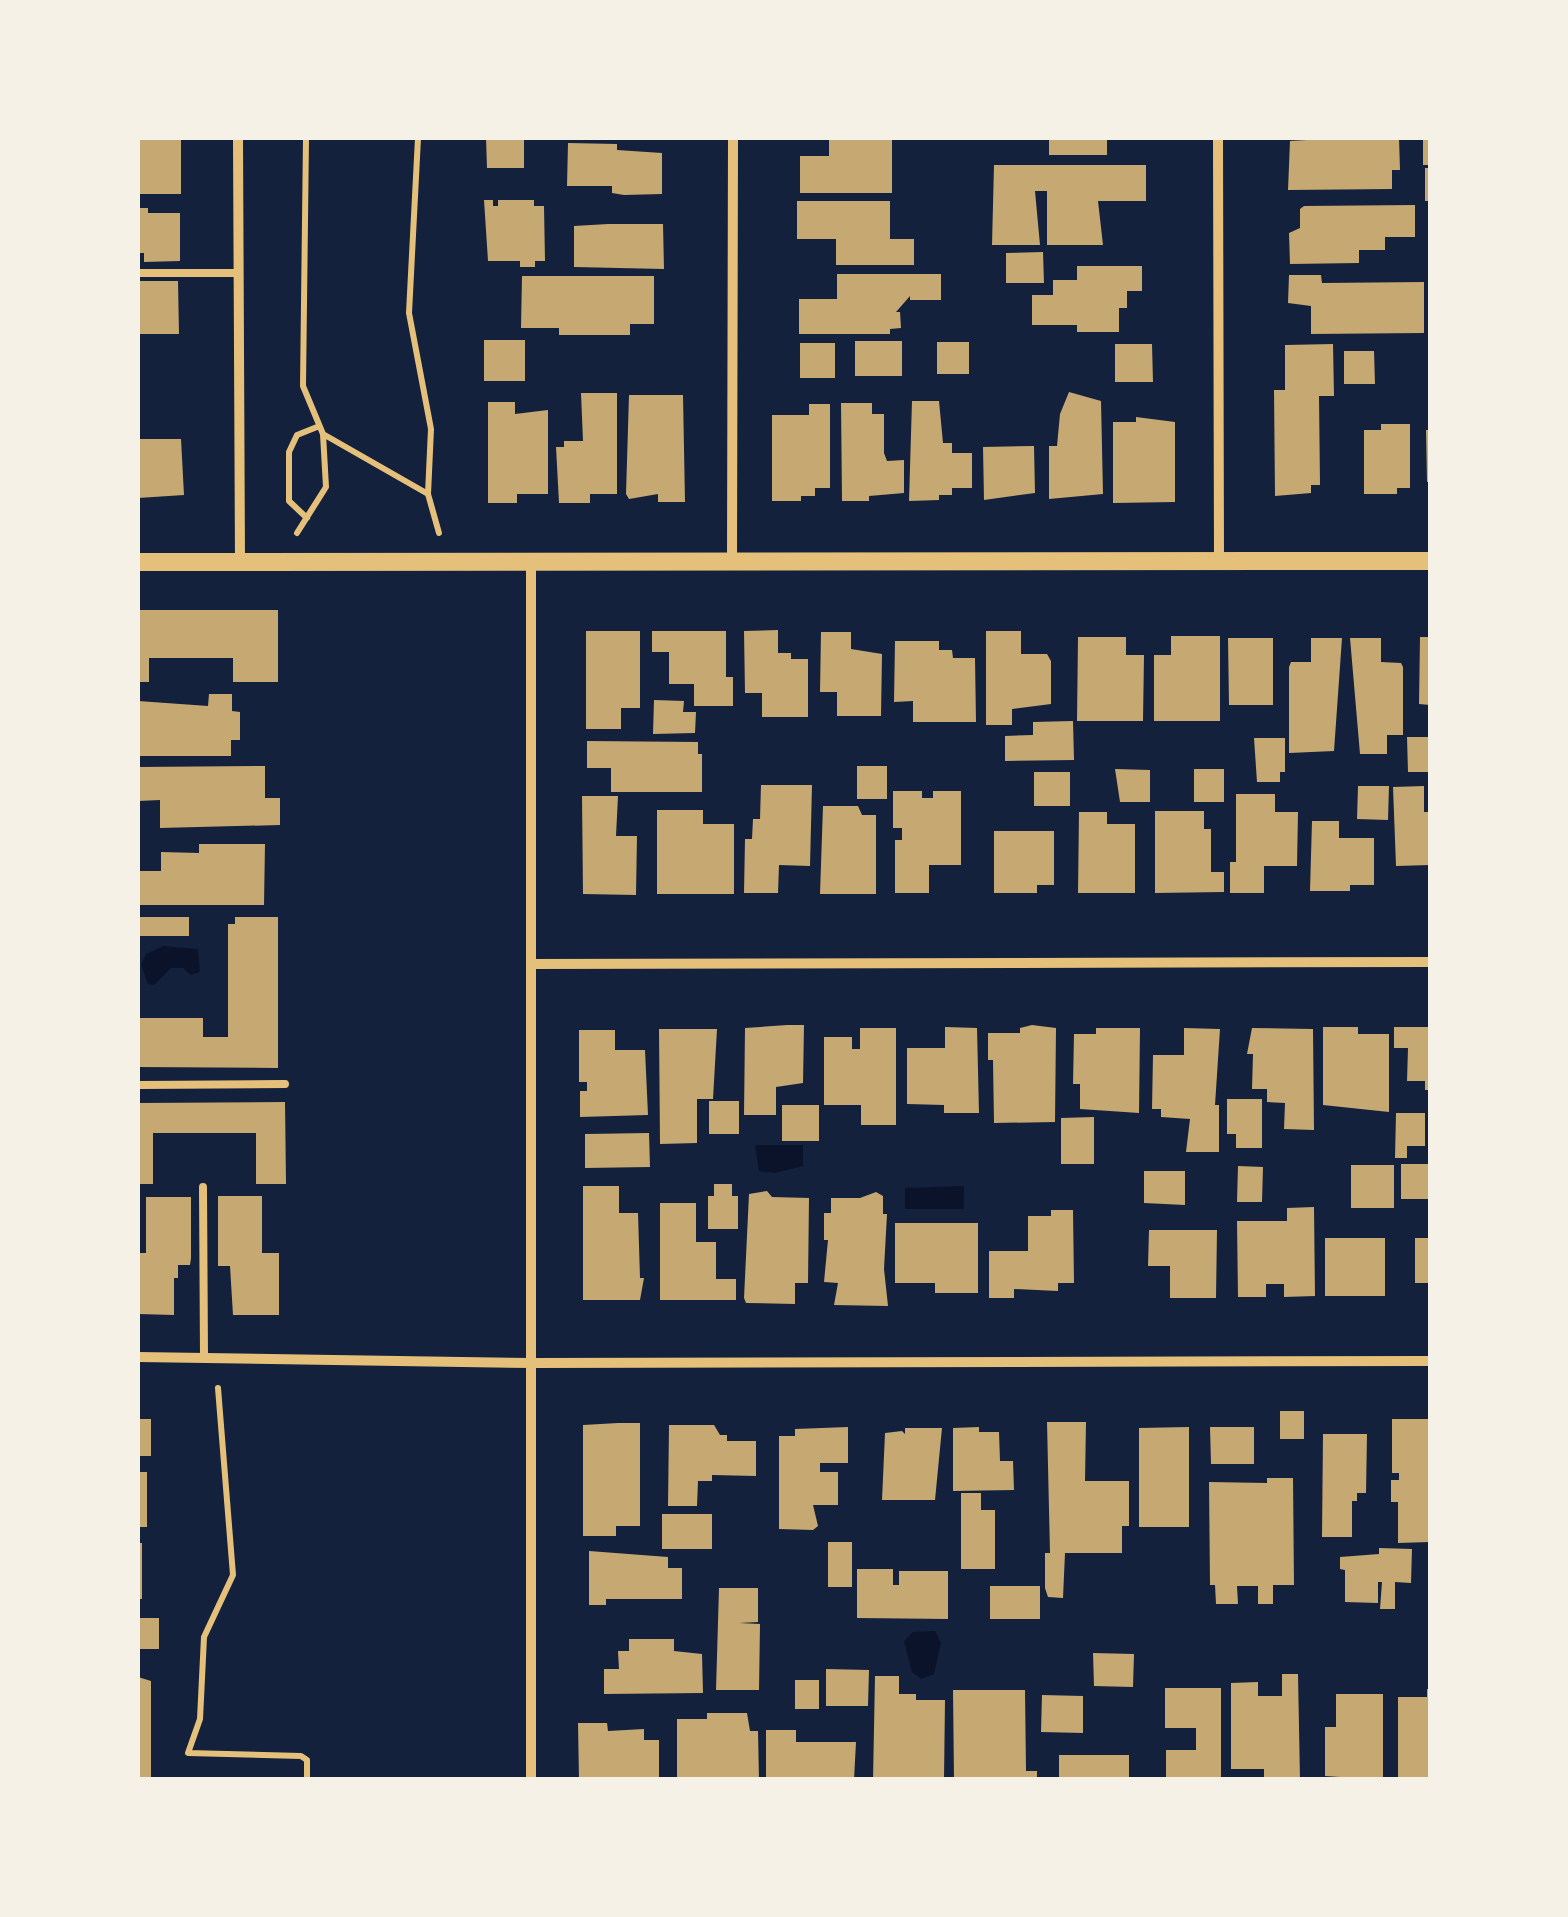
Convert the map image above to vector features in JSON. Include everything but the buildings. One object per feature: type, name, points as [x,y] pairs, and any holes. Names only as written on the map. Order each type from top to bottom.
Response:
[{"type":"street","points":[[238,138],[240,562]]},
{"type":"street","points":[[732,561],[733,138]]},
{"type":"street","points":[[1218,138],[1219,561]]},
{"type":"street","points":[[138,562],[1430,560]]},
{"type":"street","points":[[531,562],[531,1780]]},
{"type":"street","points":[[531,964],[1430,962]]},
{"type":"street","points":[[138,1358],[531,1363],[1430,1361]]},
{"type":"lane","points":[[138,273],[239,272]]},
{"type":"lane","points":[[138,1085],[286,1084]]},
{"type":"lane","points":[[203,1187],[204,1357]]},
{"type":"path","points":[[306,138],[303,386],[323,434],[428,494]]},
{"type":"path","points":[[418,138],[410,313],[431,429],[428,494],[439,534]]},
{"type":"path","points":[[307,518],[289,501],[289,452],[297,435],[317,426]]},
{"type":"path","points":[[297,534],[326,487],[323,434]]},
{"type":"path","points":[[218,1388],[232,1575],[204,1637],[200,1719],[188,1753],[301,1756],[307,1760],[307,1780]]},
{"type":"water","points":[[163,946],[198,949],[200,972],[191,975],[183,968],[171,968],[154,985],[148,984],[141,965],[146,954]]},
{"type":"water","points":[[755,1145],[803,1145],[803,1166],[775,1173],[759,1171]]},
{"type":"water","points":[[964,1186],[964,1209],[905,1209],[905,1188]]},
{"type":"water","points":[[935,1631],[941,1643],[934,1674],[921,1679],[912,1672],[904,1641],[913,1632]]}]
